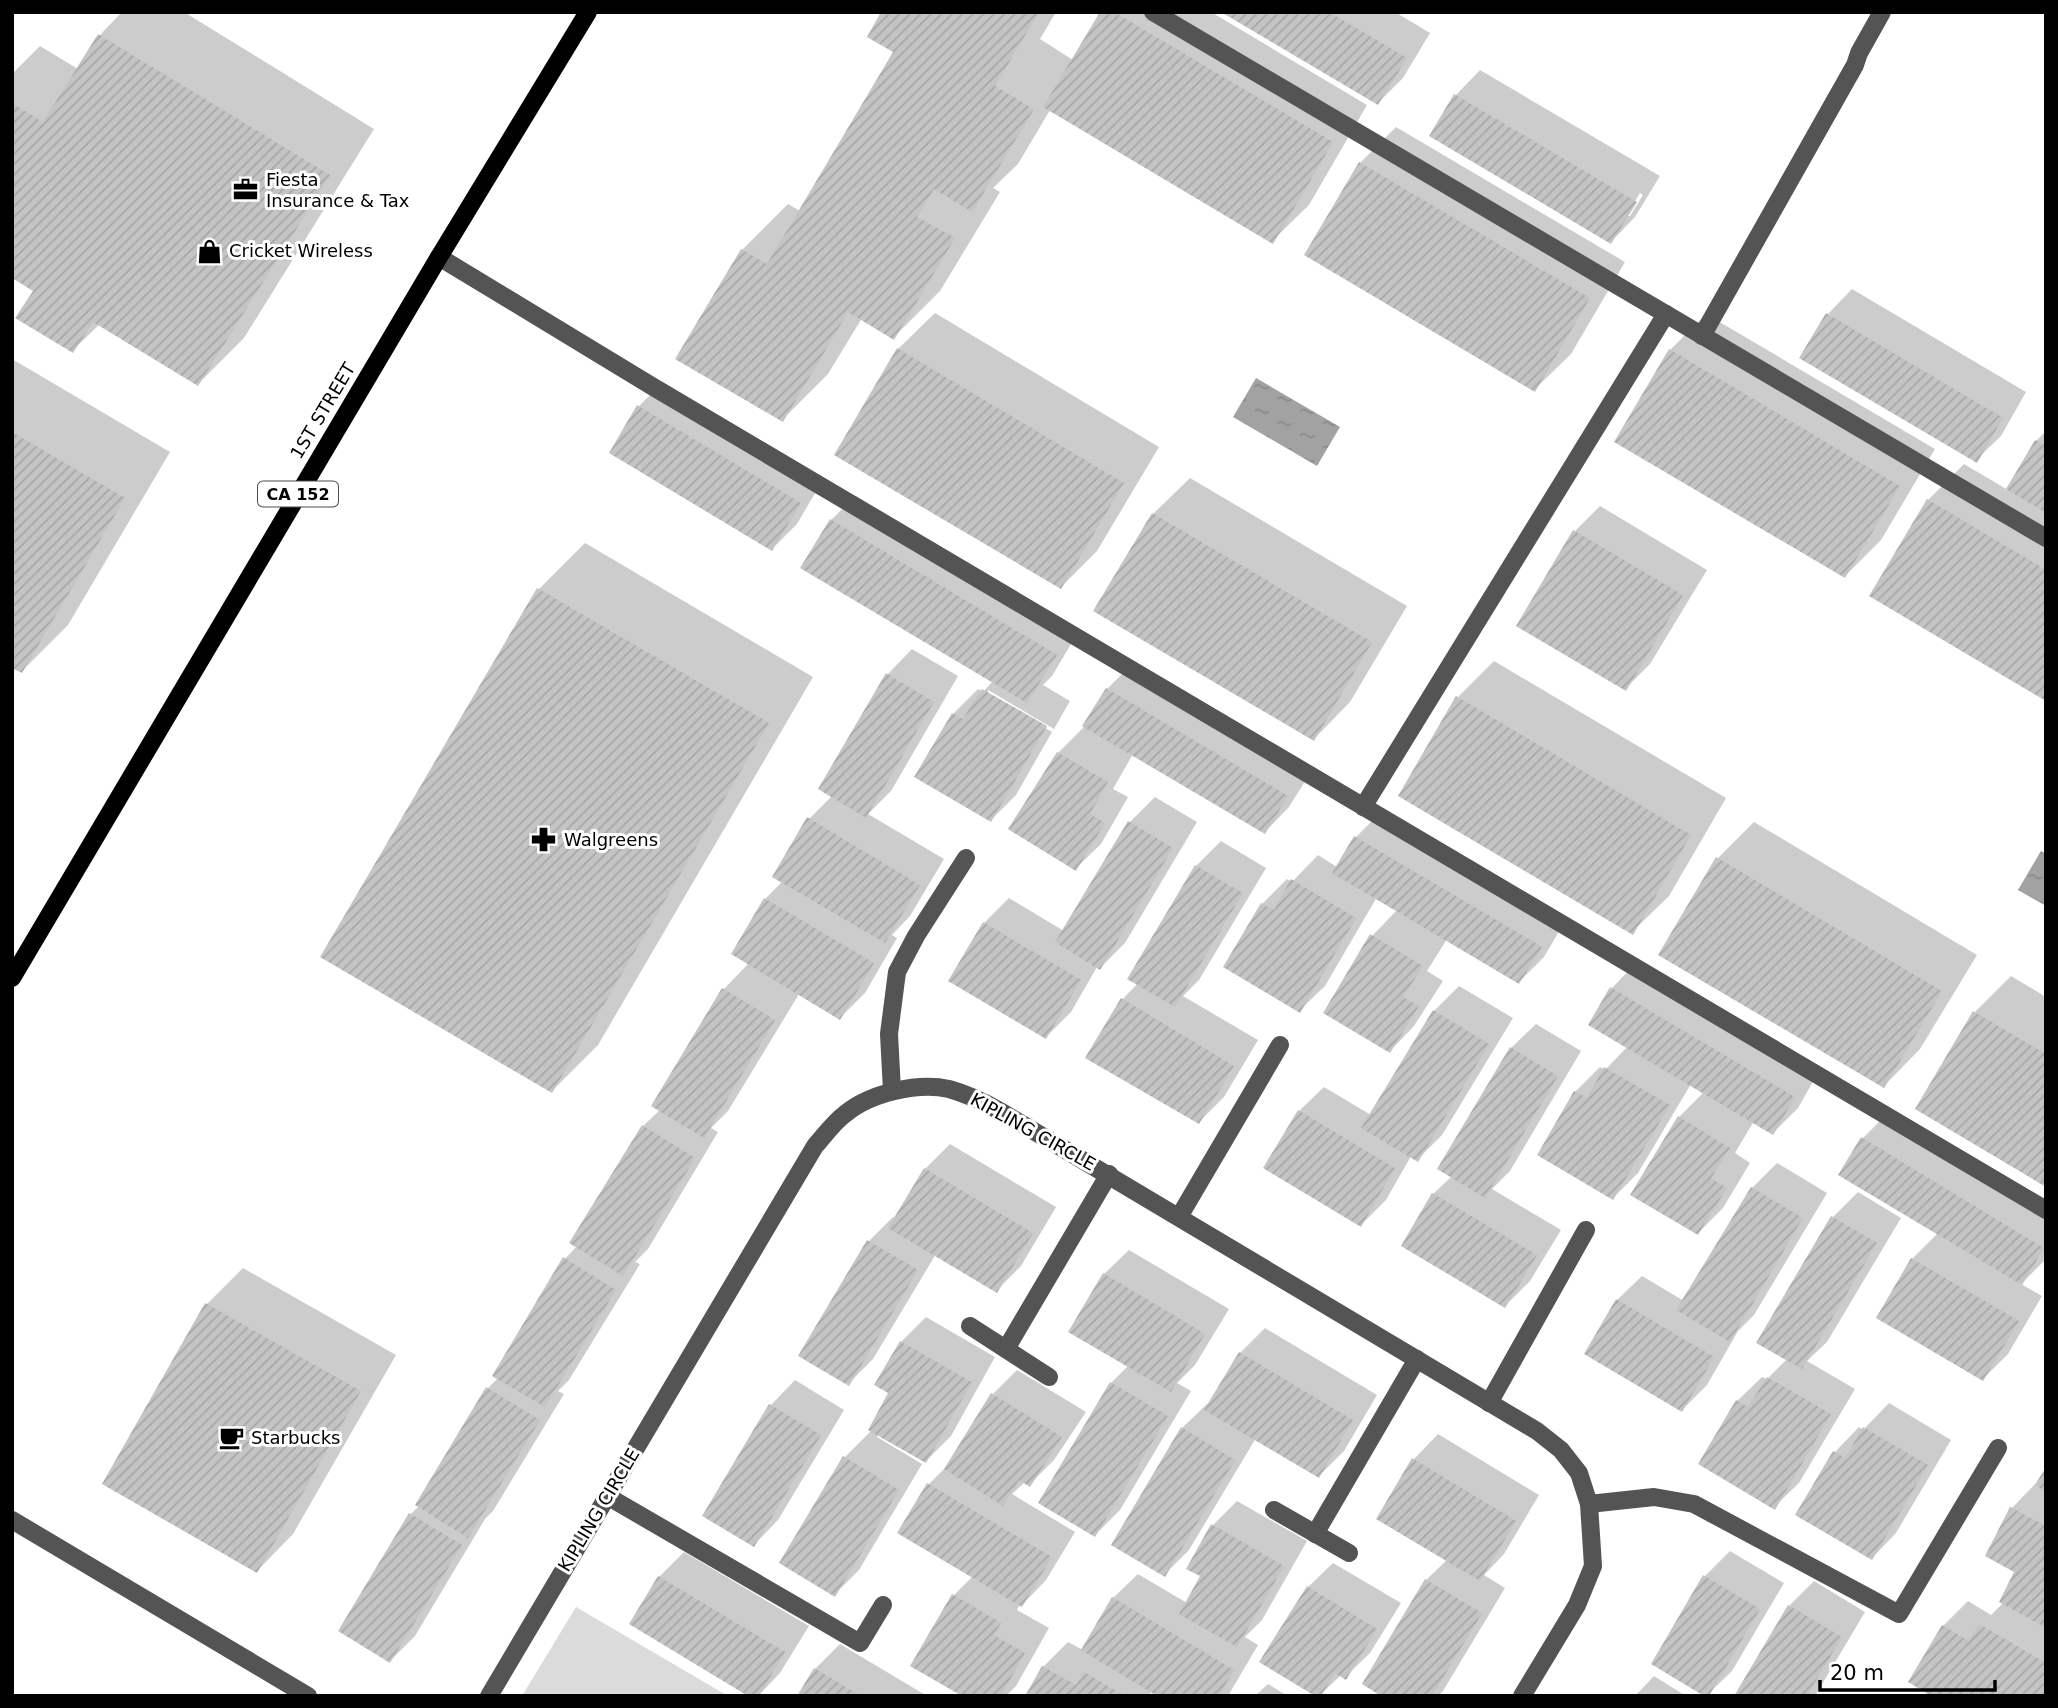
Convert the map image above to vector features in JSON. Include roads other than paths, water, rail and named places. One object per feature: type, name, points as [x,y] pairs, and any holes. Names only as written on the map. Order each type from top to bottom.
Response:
[{"type":"main road","name":"1ST STREET","points":[[12,978],[439,257],[588,12]]},
{"type":"street","points":[[1153,12],[2046,538]]},
{"type":"street","points":[[1702,336],[1855,65],[1882,12]]},
{"type":"street","points":[[439,257],[2046,1210]]},
{"type":"street","points":[[1363,807],[1665,314]]},
{"type":"street","points":[[892,1091],[889,1034],[897,972],[916,936],[966,858]]},
{"type":"street","points":[[1179,1217],[1280,1045]]},
{"type":"street","name":"KIPLING CIRCLE","points":[[489,1696],[815,1146],[844,1114],[871,1098],[892,1091],[930,1087],[948,1089],[978,1099],[1109,1174],[1537,1432],[1561,1450],[1579,1474],[1589,1504],[1592,1566],[1577,1605],[1522,1696]]},
{"type":"street","points":[[1006,1349],[1109,1174]]},
{"type":"street","points":[[1489,1403],[1586,1230]]},
{"type":"street","points":[[970,1326],[1049,1377]]},
{"type":"street","points":[[1315,1534],[1417,1359]]},
{"type":"street","points":[[1589,1504],[1654,1497],[1694,1504],[1899,1614],[1998,1448]]},
{"type":"street","points":[[607,1496],[860,1643],[883,1605]]},
{"type":"street","points":[[1274,1510],[1349,1553]]},
{"type":"street","points":[[12,1520],[308,1696]]},
{"type":"water","points":[[1256,378],[1340,427],[1317,466],[1233,417]]},
{"type":"water","points":[[2041,851],[2046,854],[2046,906],[2018,890]]},
{"type":"place","name":"Fiesta Insurance & Tax","points":[[246,190]]},
{"type":"place","name":"Cricket Wireless","points":[[209,251]]},
{"type":"place","name":"Walgreens","points":[[544,840]]},
{"type":"place","name":"Starbucks","points":[[231,1438]]}]
